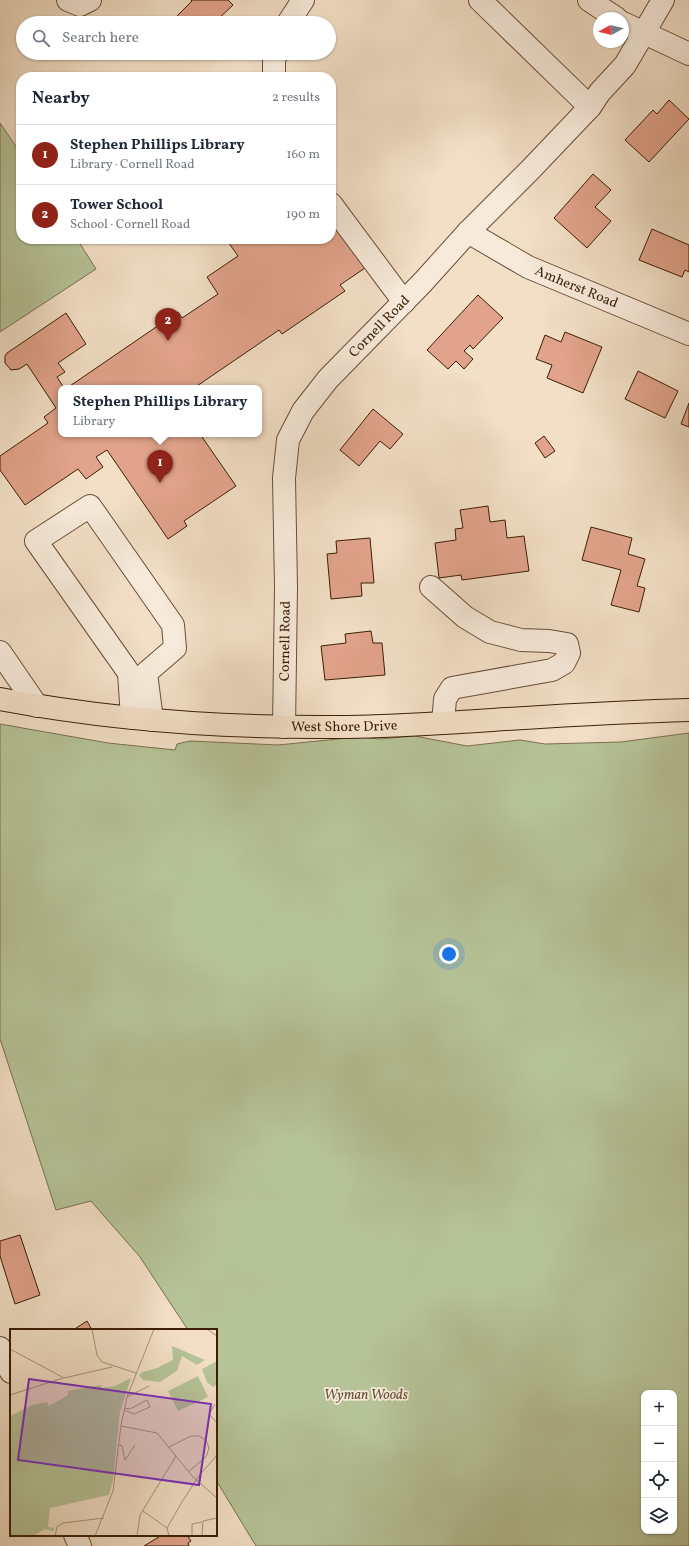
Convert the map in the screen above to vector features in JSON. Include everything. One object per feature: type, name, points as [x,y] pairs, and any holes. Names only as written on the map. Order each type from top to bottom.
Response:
[{"type":"main road","name":"West Shore Drive","points":[[0,699],[37,706],[142,719],[230,726],[284,727],[340,727],[443,723],[689,710]]},
{"type":"street","points":[[68,0],[80,5],[90,0]]},
{"type":"street","points":[[293,16],[303,0]]},
{"type":"street","points":[[480,0],[590,107]]},
{"type":"street","points":[[589,0],[607,12]]},
{"type":"street","name":"Cornell Road","points":[[284,727],[286,587],[284,478],[288,440],[303,411],[328,379],[404,302],[468,232],[590,107],[600,92],[624,65],[663,0]]},
{"type":"street","points":[[629,26],[689,54]]},
{"type":"street","points":[[274,60],[274,72]]},
{"type":"street","points":[[336,211],[404,302]]},
{"type":"street","name":"Amherst Road","points":[[468,232],[528,267],[689,334]]},
{"type":"street","points":[[90,506],[173,625],[175,648],[146,673],[142,719],[129,673],[36,541],[90,506]]},
{"type":"street","points":[[431,587],[465,617],[490,632],[521,640],[549,641],[567,644],[569,653],[564,663],[552,670],[452,688],[445,699],[443,723]]},
{"type":"street","points":[[0,652],[37,706]]},
{"type":"street","points":[[0,1348],[10,1370]]},
{"type":"street","points":[[75,1536],[80,1546]]},
{"type":"green space","points":[[0,123],[16,147],[16,244],[80,244],[96,269],[0,332]]},
{"type":"green space","name":"Wyman Woods","points":[[0,724],[108,743],[175,750],[177,744],[190,741],[278,745],[358,737],[380,739],[415,736],[467,746],[520,740],[545,744],[621,742],[689,733],[689,1546],[256,1546],[217,1482],[217,1329],[187,1329],[140,1257],[91,1201],[56,1210],[0,1039]]},
{"type":"building","points":[[191,0],[228,0],[233,5],[221,16],[177,16],[192,1]]},
{"type":"building","points":[[669,100],[689,119],[649,162],[625,140],[653,110],[657,114]]},
{"type":"building","points":[[593,174],[611,190],[595,207],[611,221],[587,248],[554,218]]},
{"type":"building","points":[[336,225],[365,268],[340,285],[345,291],[282,334],[279,330],[198,385],[71,385],[178,312],[182,318],[218,294],[207,277],[238,256],[230,244],[336,244]]},
{"type":"building","points":[[652,229],[689,245],[689,272],[685,270],[682,277],[639,260]]},
{"type":"building","points":[[478,295],[503,318],[473,349],[470,345],[464,351],[473,359],[464,369],[456,361],[448,369],[427,350]]},
{"type":"building","points":[[66,313],[86,344],[58,363],[65,372],[57,377],[62,385],[58,385],[58,437],[202,437],[236,486],[184,521],[187,526],[168,539],[107,450],[96,457],[103,467],[86,479],[78,469],[25,505],[0,470],[0,456],[48,423],[44,417],[56,408],[27,364],[19,369],[11,370],[5,363],[5,356],[7,353]]},
{"type":"building","points":[[565,332],[602,347],[583,393],[547,378],[552,365],[536,359],[545,335],[561,342]]},
{"type":"building","points":[[638,371],[678,391],[665,418],[625,399]]},
{"type":"building","points":[[689,403],[689,427],[681,424]]},
{"type":"building","points":[[373,409],[403,434],[390,449],[380,441],[359,466],[340,450]]},
{"type":"building","points":[[544,436],[555,451],[545,458],[535,443]]},
{"type":"building","points":[[488,506],[490,522],[505,520],[507,538],[524,536],[529,571],[462,580],[461,575],[439,578],[435,543],[456,540],[455,529],[463,528],[460,510]]},
{"type":"building","points":[[591,527],[632,538],[628,554],[645,559],[637,586],[645,588],[639,612],[611,605],[621,570],[582,560]]},
{"type":"building","points":[[370,538],[374,583],[361,583],[362,596],[331,599],[327,554],[337,553],[336,541]]},
{"type":"building","points":[[371,631],[373,643],[382,643],[385,675],[325,680],[321,646],[346,643],[345,634]]},
{"type":"building","points":[[20,1235],[40,1295],[15,1304],[0,1256],[0,1241]]},
{"type":"building","points":[[87,1321],[91,1329],[75,1329]]},
{"type":"building","points":[[160,1536],[188,1536],[191,1541],[188,1543],[189,1546],[144,1546]]},
{"type":"place","name":"Tower School","points":[[168,341]]},
{"type":"place","name":"Stephen Phillips Library","points":[[160,483]]}]
